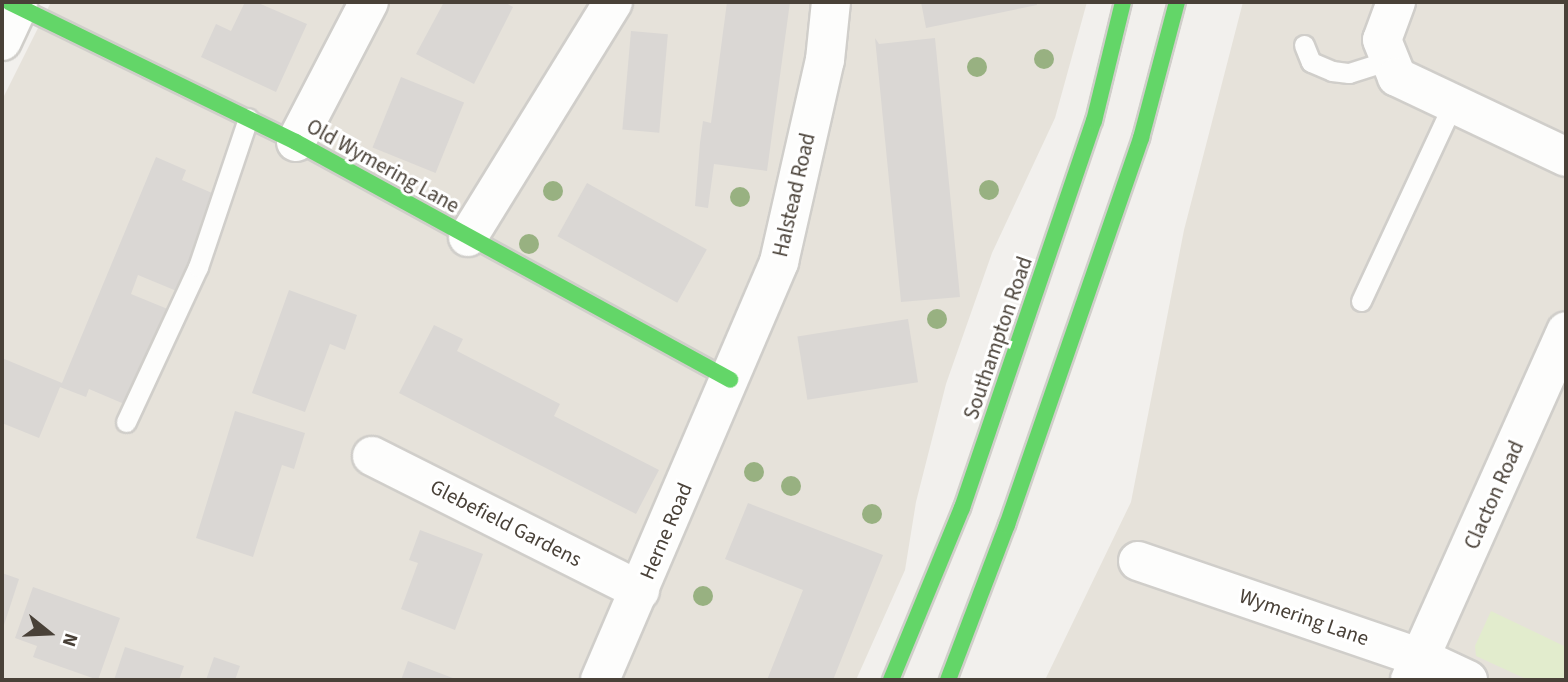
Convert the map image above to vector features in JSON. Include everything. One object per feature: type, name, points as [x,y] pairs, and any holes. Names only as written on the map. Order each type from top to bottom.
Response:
[{"type":"main road","name":"Southampton Road","points":[[891,680],[971,482],[1094,121],[1123,2]]},
{"type":"main road","points":[[948,680],[1007,525],[1137,150],[1177,2]]},
{"type":"main road","name":"Old Wymering Lane","points":[[15,3],[296,142],[730,380]]},
{"type":"street","points":[[296,142],[369,2]]},
{"type":"street","points":[[468,237],[614,2]]},
{"type":"street","name":"Halstead Road","points":[[730,380],[779,262],[825,60],[831,2]]},
{"type":"street","points":[[1396,2],[1382,40],[1397,77],[1566,157]]},
{"type":"street","points":[[2,41],[15,3]]},
{"type":"street","name":"Clacton Road","points":[[1415,669],[1566,331]]},
{"type":"street","name":"Herne Road","points":[[600,680],[730,380]]},
{"type":"street","name":"Glebefield Gardens","points":[[372,456],[640,591]]},
{"type":"street","name":"Wymering Lane","points":[[1138,561],[1415,669],[1468,680]]},
{"type":"lane","points":[[1304,45],[1311,62],[1332,71],[1349,72],[1390,60]]},
{"type":"lane","points":[[1361,301],[1453,104]]},
{"type":"lane","points":[[126,422],[198,267],[248,118]]},
{"type":"shaded area","points":[[51,2],[1087,2],[1055,118],[992,253],[946,384],[916,502],[905,570],[856,680],[2,680],[2,100]]},
{"type":"shaded area","points":[[1243,2],[1566,2],[1566,680],[1045,680],[1131,502],[1184,230]]},
{"type":"green space","points":[[1491,611],[1566,647],[1566,680],[1528,680],[1476,656],[1475,646]]},
{"type":"building","points":[[245,2],[256,2],[307,24],[276,92],[201,57],[216,24],[231,31]]},
{"type":"building","points":[[444,2],[504,2],[513,7],[474,84],[416,54]]},
{"type":"building","points":[[727,2],[790,2],[767,171],[714,164],[708,208],[695,206],[700,143],[703,121],[711,123]]},
{"type":"building","points":[[921,2],[1036,2],[1037,5],[926,28]]},
{"type":"building","points":[[631,31],[668,34],[659,133],[622,130]]},
{"type":"building","points":[[875,38],[879,44],[935,38],[960,297],[901,302]]},
{"type":"building","points":[[401,77],[464,102],[436,173],[373,147]]},
{"type":"building","points":[[156,157],[186,170],[182,180],[219,196],[179,292],[138,275],[131,294],[170,310],[129,406],[89,389],[86,397],[60,387],[39,438],[2,423],[2,358],[62,383]]},
{"type":"building","points":[[587,183],[707,249],[677,303],[557,236]]},
{"type":"building","points":[[289,290],[357,315],[345,350],[330,344],[305,412],[252,393]]},
{"type":"building","points":[[908,319],[918,382],[807,400],[797,337]]},
{"type":"building","points":[[434,325],[463,339],[457,351],[560,404],[554,416],[659,470],[636,514],[399,393]]},
{"type":"building","points":[[235,411],[305,433],[294,469],[282,465],[253,557],[196,538]]},
{"type":"building","points":[[748,503],[883,555],[833,680],[767,680],[803,590],[725,559]]},
{"type":"building","points":[[420,530],[483,554],[455,630],[401,609],[418,563],[409,560]]},
{"type":"building","points":[[2,573],[19,579],[2,631]]},
{"type":"building","points":[[33,587],[120,618],[98,680],[33,657],[37,646],[15,638]]},
{"type":"building","points":[[125,647],[184,666],[179,680],[114,680]]},
{"type":"building","points":[[214,657],[240,666],[235,680],[206,680]]},
{"type":"building","points":[[408,661],[458,680],[401,680]]},
{"type":"traffic: fast","points":[[9,2],[296,142],[730,380]]},
{"type":"traffic: fast","points":[[891,680],[962,508],[1094,121],[1123,2]]},
{"type":"traffic: fast","points":[[948,680],[1007,525],[1141,138],[1177,2]]}]
